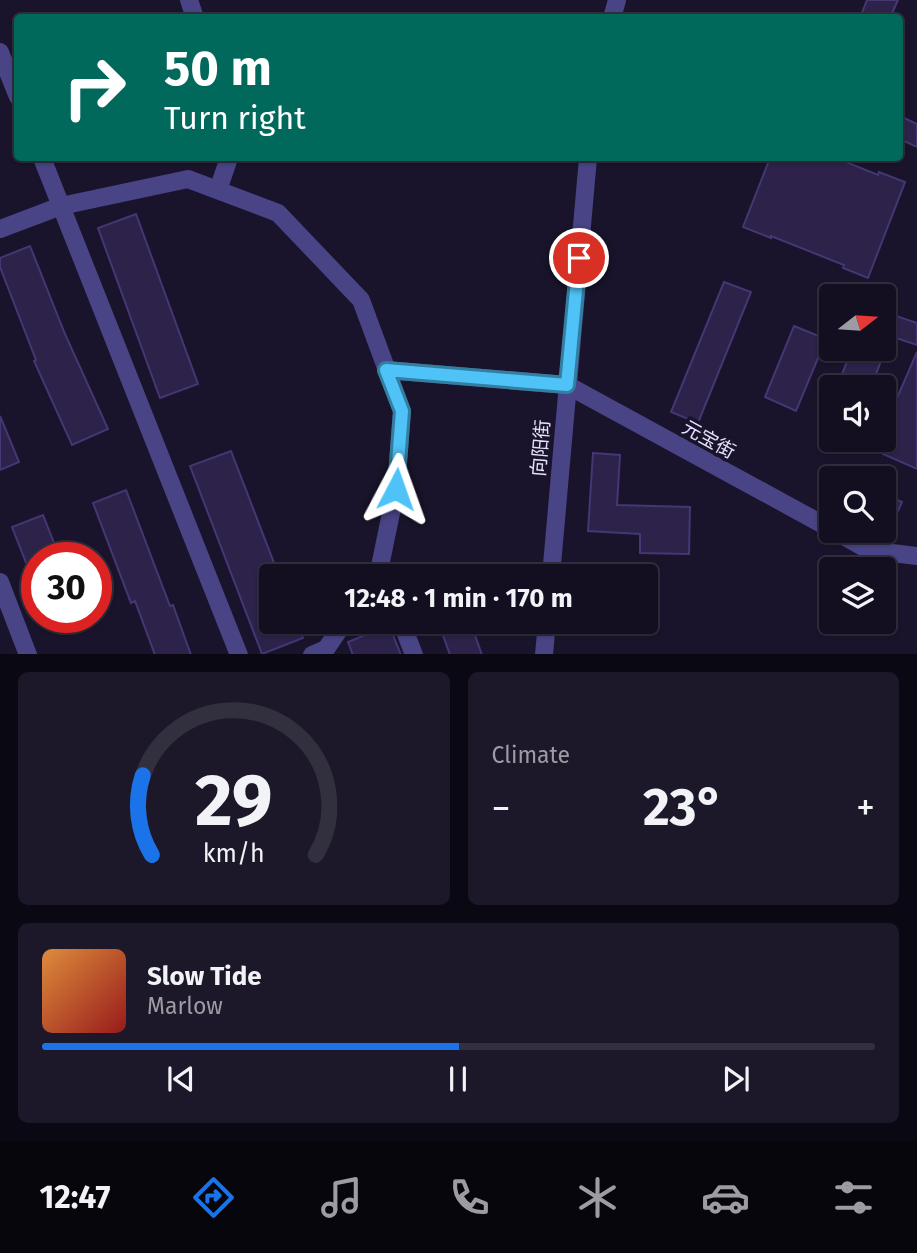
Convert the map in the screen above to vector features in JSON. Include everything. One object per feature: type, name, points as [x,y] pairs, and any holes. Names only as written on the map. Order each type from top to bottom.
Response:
[{"type":"street","points":[[0,52],[14,87]]},
{"type":"street","points":[[43,161],[239,654]]},
{"type":"street","points":[[218,190],[228,161]]},
{"type":"street","name":"向阳街","points":[[552,564],[588,161]]},
{"type":"street","points":[[0,229],[61,206],[188,179],[278,213],[361,300],[402,411],[396,489],[380,564]]},
{"type":"street","points":[[386,370],[567,385]]},
{"type":"street","name":"元宝街","points":[[567,385],[819,523]]},
{"type":"street","name":"元宝街","points":[[855,543],[868,550],[917,556]]},
{"type":"street","points":[[0,582],[28,654]]},
{"type":"street","points":[[312,654],[326,649],[336,634]]},
{"type":"street","points":[[406,634],[414,654]]},
{"type":"street","points":[[544,654],[546,634]]},
{"type":"building","points":[[867,0],[898,0],[892,14],[862,14]]},
{"type":"building","points":[[903,117],[917,124],[917,147],[903,140]]},
{"type":"building","points":[[769,161],[843,161],[905,182],[868,278],[843,268],[844,265],[743,227]]},
{"type":"building","points":[[136,214],[198,384],[160,398],[98,228]]},
{"type":"building","points":[[30,246],[65,334],[108,429],[72,445],[34,361],[36,360],[0,267],[0,258]]},
{"type":"building","points":[[724,282],[751,292],[698,423],[671,412]]},
{"type":"building","points":[[896,316],[917,323],[917,345],[896,338]]},
{"type":"building","points":[[794,326],[819,336],[819,356],[796,411],[765,397]]},
{"type":"building","points":[[917,352],[917,469],[879,452],[896,452],[896,400]]},
{"type":"building","points":[[847,361],[881,361],[876,375],[842,375]]},
{"type":"building","points":[[0,416],[19,462],[0,470]]},
{"type":"building","points":[[231,451],[274,564],[259,564],[259,634],[301,634],[303,638],[262,654],[190,466]]},
{"type":"building","points":[[593,453],[620,455],[617,505],[690,507],[689,554],[640,553],[640,534],[588,531]]},
{"type":"building","points":[[126,490],[191,654],[155,654],[135,601],[131,603],[112,553],[112,542],[108,542],[93,503]]},
{"type":"building","points":[[896,499],[902,502],[896,516]]},
{"type":"building","points":[[43,515],[54,542],[21,542],[21,550],[12,527]]},
{"type":"building","points":[[367,634],[393,634],[401,654],[353,654],[348,642]]},
{"type":"building","points":[[443,634],[475,634],[482,654],[450,654]]},
{"type":"route","points":[[396,489],[402,411],[386,370],[567,385],[579,258]]}]
